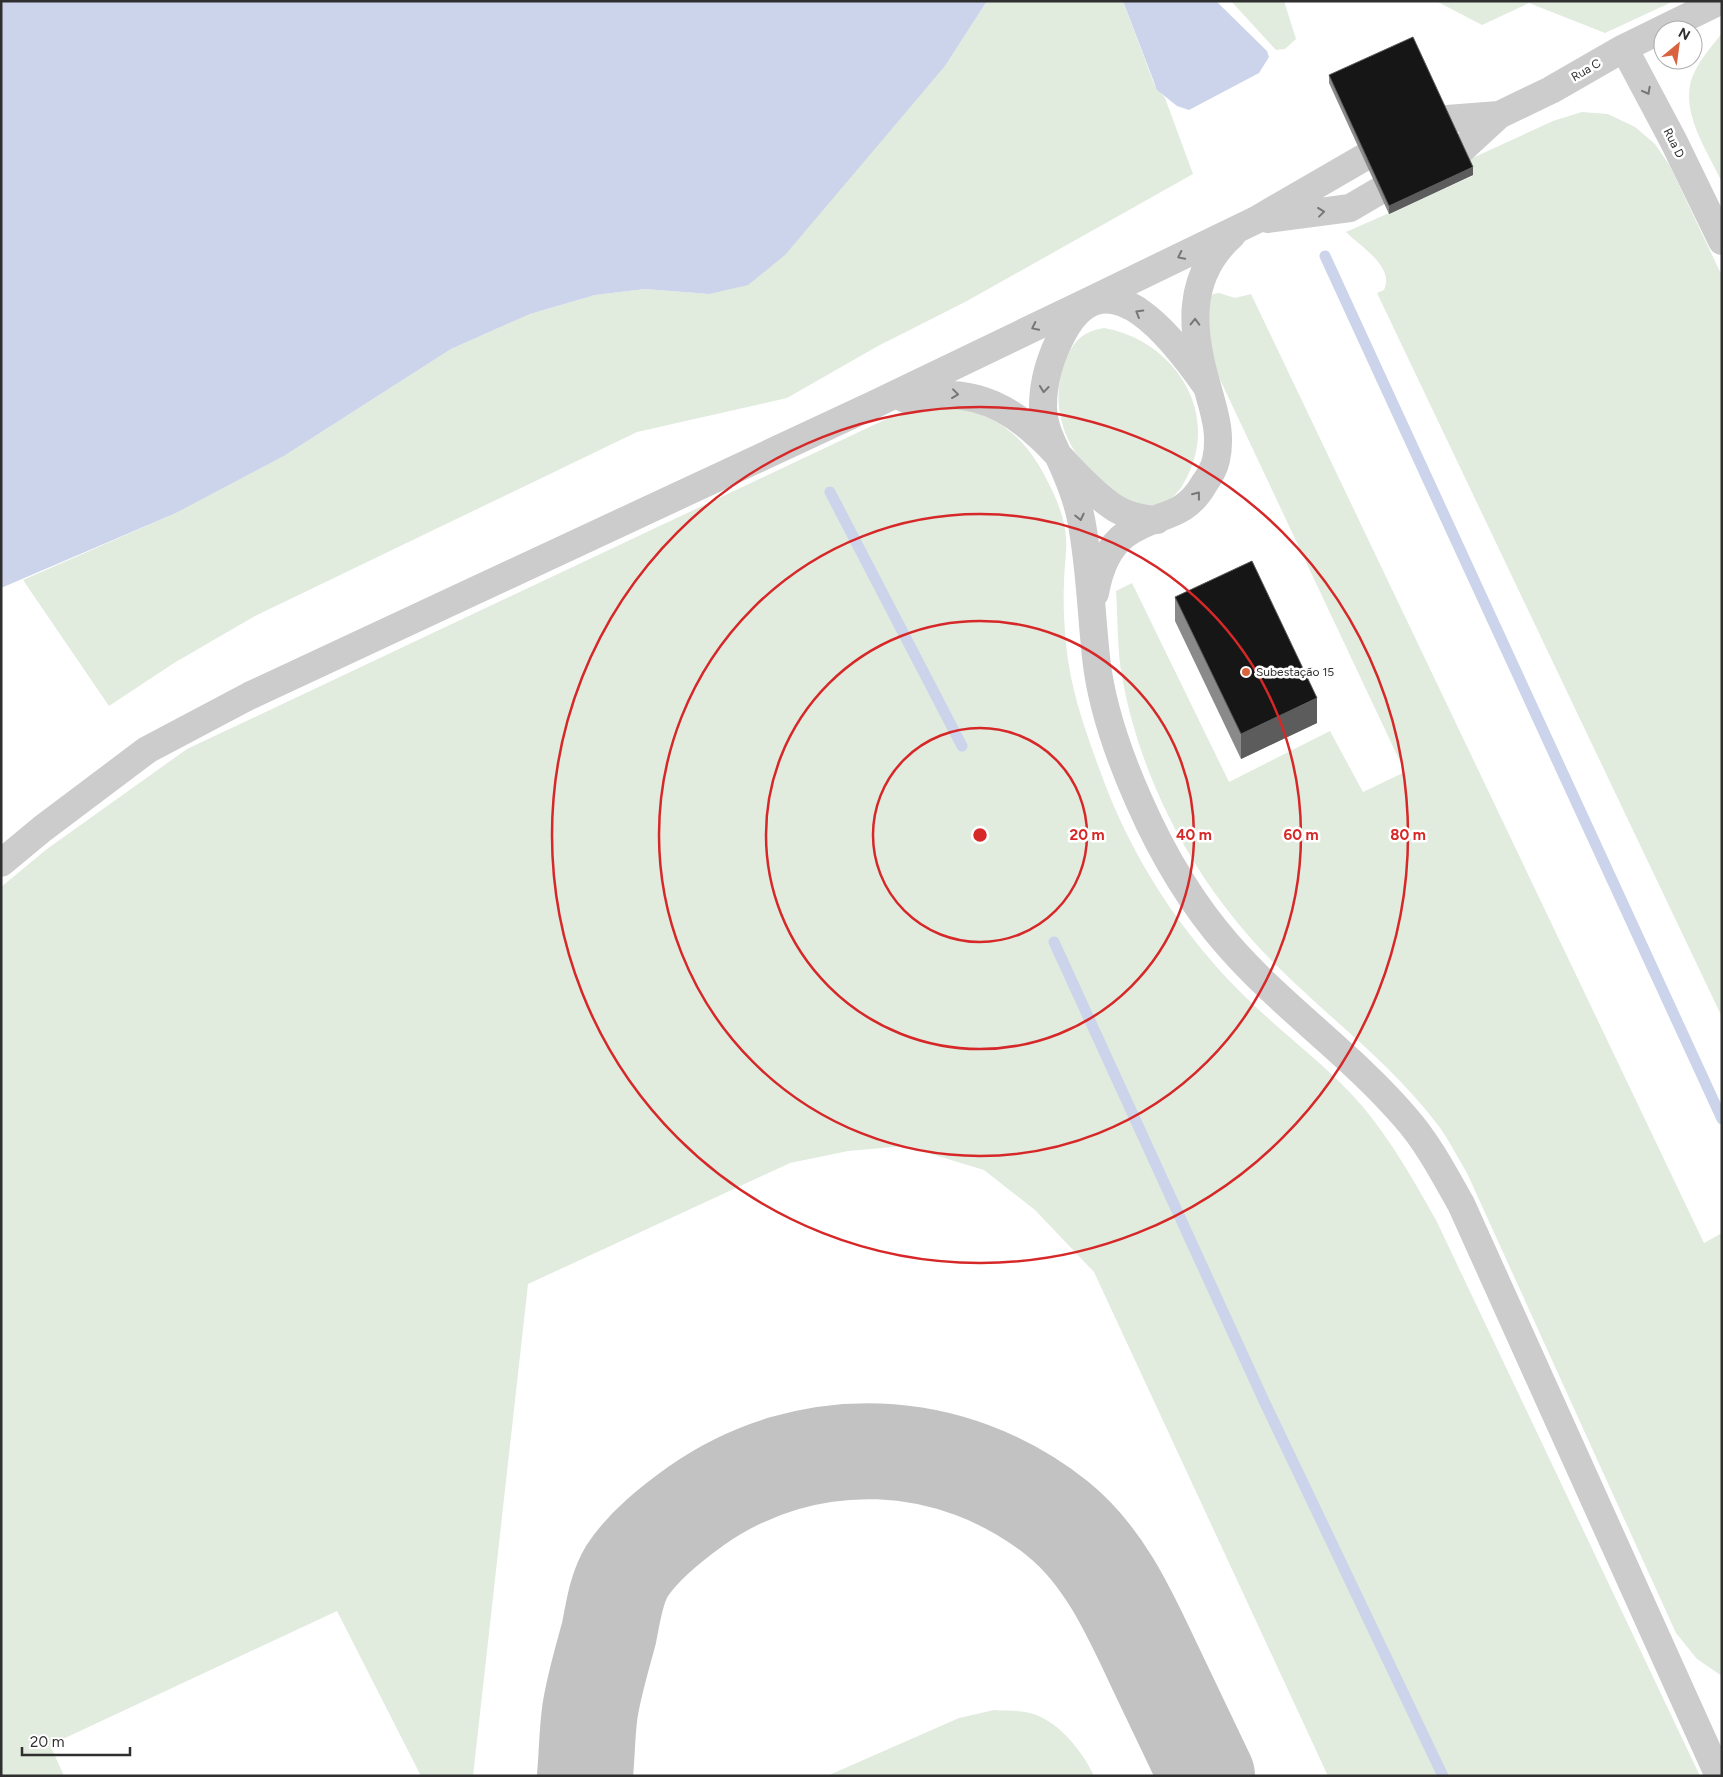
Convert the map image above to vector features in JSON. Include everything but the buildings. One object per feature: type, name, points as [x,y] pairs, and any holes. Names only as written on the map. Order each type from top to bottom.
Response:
[{"type":"lane","name":"Rua C","points":[[1447,119],[1499,116],[1551,90],[1624,48],[1720,1]]},
{"type":"lane","name":"Rua D","points":[[1624,48],[1674,142],[1722,241]]},
{"type":"lane","points":[[1461,150],[1499,116]]},
{"type":"lane","points":[[1,863],[42,829],[147,750],[249,696],[873,405],[1090,301],[1248,223],[1364,158]]},
{"type":"lane","points":[[1093,604],[1098,577],[1114,546],[1125,534],[1186,507],[1198,495],[1215,463],[1218,446],[1218,428],[1194,334],[1198,287],[1215,253],[1248,223],[1350,208],[1379,191]]},
{"type":"lane","points":[[1207,386],[1179,347],[1145,316],[1117,302],[1102,299],[1090,301],[1076,314],[1049,362],[1042,409],[1046,430],[1066,472],[1081,517],[1093,604],[1096,658],[1104,706],[1139,801],[1161,845],[1192,896],[1226,943],[1268,986],[1370,1079],[1407,1119],[1437,1162],[1460,1204],[1713,1741],[1719,1776]]},
{"type":"lane","points":[[873,405],[918,396],[952,393],[974,397],[1020,420],[1110,507],[1139,519],[1157,520]]},
{"type":"shaded area","points":[[987,1],[1123,1],[1154,84],[1165,98],[1193,174],[967,301],[878,346],[787,398],[637,432],[255,616],[174,663],[109,706],[23,580],[176,513],[284,456],[451,349],[530,314],[595,295],[645,289],[709,294],[867,156],[945,66]]},
{"type":"shaded area","points":[[1231,1],[1284,1],[1296,39],[1285,49],[1276,50]]},
{"type":"shaded area","points":[[1436,1],[1674,1],[1605,33],[1529,3],[1482,25]]},
{"type":"shaded area","points":[[1722,33],[1722,182],[1702,142],[1691,114],[1690,85],[1696,70],[1703,70],[1704,56]]},
{"type":"shaded area","points":[[1582,112],[1608,114],[1635,127],[1655,144],[1670,166],[1722,276],[1722,1017],[1377,293],[1384,290],[1386,282],[1385,273],[1375,258],[1346,232],[1473,176],[1466,161],[1553,121]]},
{"type":"shaded area","points":[[1219,293],[1235,298],[1251,294],[1704,1243],[1722,1233],[1722,1676],[1697,1659],[1676,1633],[1467,1173],[1446,1137],[1401,1082],[1297,986],[1248,936],[1222,903],[1177,833],[1159,796],[1144,757],[1131,718],[1120,666],[1118,645],[1116,591],[1132,583],[1229,782],[1330,731],[1363,792],[1405,772],[1216,371],[1209,348],[1209,299],[1213,294]]},
{"type":"shaded area","points":[[1104,328],[1127,335],[1148,345],[1167,360],[1181,378],[1192,398],[1197,420],[1197,444],[1191,468],[1178,492],[1165,502],[1150,506],[1133,503],[1118,496],[1102,484],[1077,455],[1068,440],[1063,426],[1058,393],[1066,360],[1072,347],[1080,338],[1097,329]]},
{"type":"shaded area","points":[[950,405],[985,416],[1011,432],[1032,454],[1056,498],[1063,518],[1066,538],[1064,613],[1068,661],[1076,698],[1106,787],[1134,848],[1169,906],[1210,960],[1257,1008],[1351,1093],[1384,1134],[1411,1176],[1436,1220],[1700,1776],[1328,1776],[1094,1272],[1035,1210],[984,1170],[905,1146],[848,1151],[790,1163],[528,1284],[473,1776],[421,1776],[337,1611],[50,1745],[64,1776],[1,1776],[1,887],[47,849],[187,749],[897,414],[921,406]]},
{"type":"shaded area","points":[[994,1710],[1025,1712],[1047,1720],[1067,1736],[1083,1756],[1094,1776],[827,1776],[959,1718]]},
{"type":"water","points":[[1,1],[987,1],[945,66],[785,255],[748,285],[709,294],[645,289],[595,295],[530,314],[451,349],[284,456],[176,513],[1,588]]},
{"type":"water","points":[[1123,1],[1216,1],[1267,51],[1269,57],[1259,73],[1189,110],[1177,106],[1157,90]]},
{"type":"waterway","points":[[1325,256],[1722,1119]]},
{"type":"waterway","points":[[830,492],[962,746]]},
{"type":"waterway","points":[[1054,942],[1264,1401],[1443,1776]]},
{"type":"taxiway","points":[[585,1776],[588,1727],[592,1701],[615,1601],[623,1578],[641,1552],[696,1506],[739,1481],[784,1463],[831,1453],[879,1451],[926,1457],[972,1470],[1017,1491],[1058,1519],[1075,1534],[1103,1569],[1126,1607],[1207,1776]]},
{"type":"place","name":"Subestação 15","points":[[1246,672]]}]
